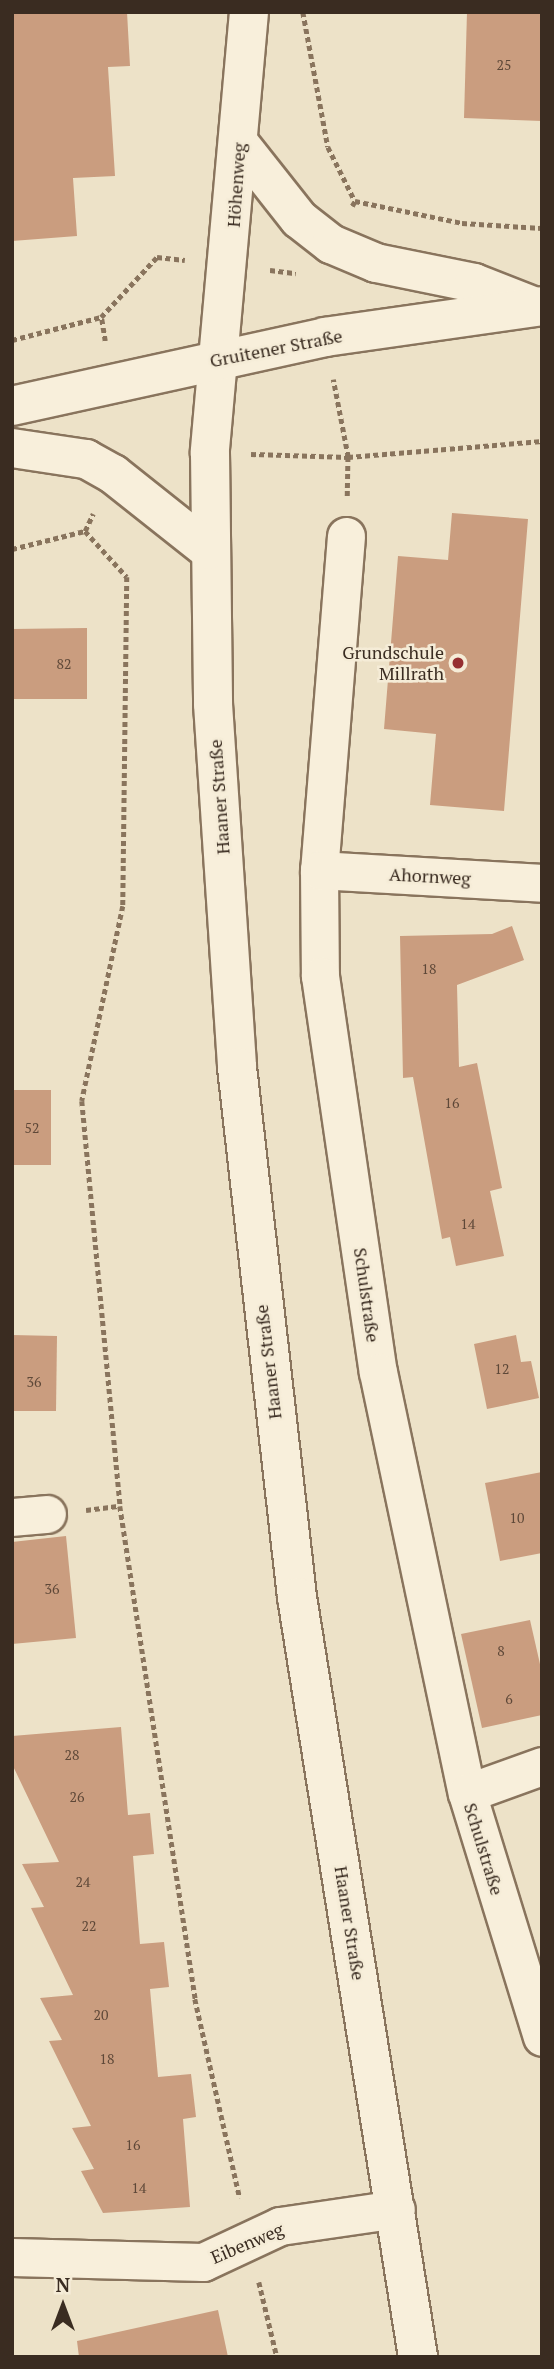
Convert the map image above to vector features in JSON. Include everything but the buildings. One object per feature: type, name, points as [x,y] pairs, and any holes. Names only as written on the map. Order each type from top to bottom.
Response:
[{"type":"main road","name":"Höhenweg","points":[[222,358],[249,12]]},
{"type":"main road","points":[[239,143],[299,219],[331,244],[376,262],[474,283],[538,306]]},
{"type":"main road","name":"Gruitener Straße","points":[[12,406],[222,358],[538,306]]},
{"type":"main road","name":"Haaner Straße","points":[[222,358],[210,453],[209,550],[213,704],[237,1067],[264,1334],[297,1597],[418,2357]]},
{"type":"main road","points":[[12,448],[86,459],[113,474],[209,550]]},
{"type":"street","name":"Schulstraße","points":[[346,537],[319,870],[320,975],[378,1372],[467,1793],[542,2037]]},
{"type":"street","name":"Ahornweg","points":[[319,870],[542,883]]},
{"type":"street","points":[[467,1793],[542,1766]]},
{"type":"street","name":"Eibenweg","points":[[12,2257],[203,2262],[280,2226],[396,2209]]},
{"type":"path","points":[[303,12],[328,147],[355,201]]},
{"type":"path","points":[[12,340],[101,317]]},
{"type":"path","points":[[346,537],[348,457],[542,441]]},
{"type":"path","points":[[12,549],[85,531],[113,474]]},
{"type":"path","points":[[85,531],[127,577],[123,906],[82,1101],[118,1479],[195,1999],[277,2357]]},
{"type":"place","name":"Grundschule Millrath","points":[[458,663]]}]
